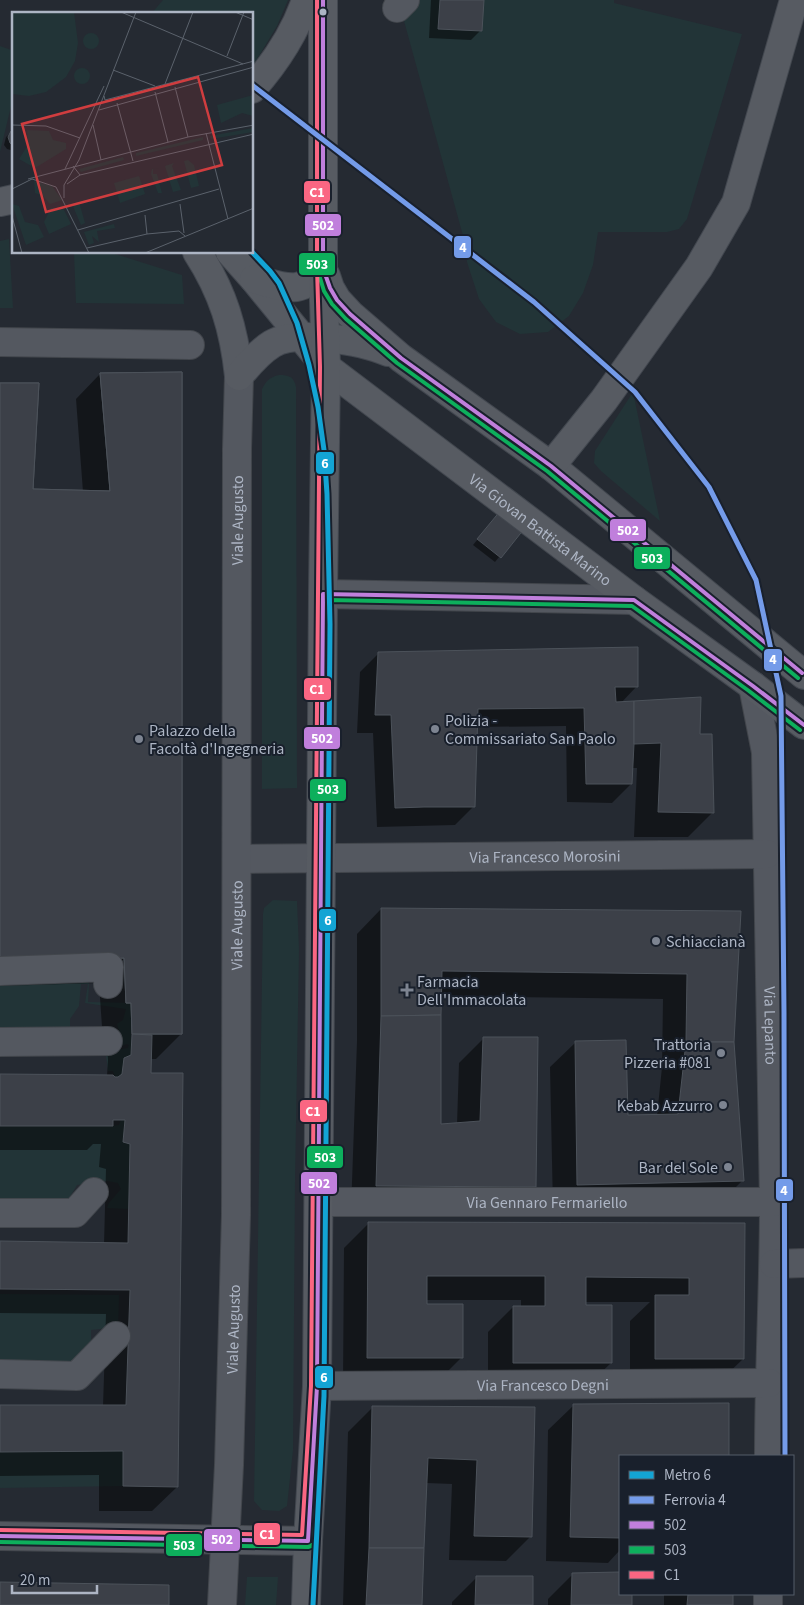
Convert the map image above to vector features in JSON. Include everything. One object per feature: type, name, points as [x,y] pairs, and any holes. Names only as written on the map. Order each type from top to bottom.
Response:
[{"type":"main road","points":[[254,87],[279,56],[295,27],[306,0]]},
{"type":"main road","points":[[313,338],[323,268],[323,0]]},
{"type":"main road","points":[[551,466],[604,400],[699,267],[736,203],[794,0]]},
{"type":"main road","name":"Viale Augusto","points":[[198,254],[212,275],[227,311],[236,350],[239,376]]},
{"type":"main road","points":[[232,254],[313,338],[326,367],[317,1386],[306,1605]]},
{"type":"main road","points":[[254,279],[277,285],[297,287],[306,285],[323,268]]},
{"type":"main road","points":[[323,268],[330,288],[337,300],[350,314],[401,358],[551,466],[804,675]]},
{"type":"main road","points":[[239,376],[251,362],[273,343],[284,340],[313,338],[356,343],[384,350],[401,358]]},
{"type":"main road","name":"Via Giovan Battista Marino","points":[[326,367],[634,600],[754,686],[804,725]]},
{"type":"main road","points":[[325,444],[340,414],[347,408],[363,402],[374,404]]},
{"type":"street","points":[[0,342],[190,345]]},
{"type":"street","name":"Viale Augusto","points":[[222,1605],[230,1449],[236,1215],[237,449],[239,376]]},
{"type":"street","points":[[323,594],[634,600]]},
{"type":"street","name":"Via Lepanto","points":[[754,686],[766,752],[774,1202],[769,1455]]},
{"type":"street","name":"Via Francesco Morosini","points":[[237,859],[767,854]]},
{"type":"street","points":[[0,971],[109,968],[108,984]]},
{"type":"street","points":[[0,1042],[108,1041]]},
{"type":"street","points":[[0,1213],[74,1213],[94,1192]]},
{"type":"street","name":"Via Gennaro Fermariello","points":[[319,1202],[774,1202]]},
{"type":"street","points":[[774,1264],[804,1262]]},
{"type":"street","points":[[0,1374],[77,1376],[116,1336]]},
{"type":"street","name":"Via Francesco Degni","points":[[317,1386],[769,1383]]},
{"type":"street","points":[[0,1536],[308,1540]]},
{"type":"shaded area","points":[[163,0],[288,0],[277,26],[254,64],[254,12],[153,12]]},
{"type":"shaded area","points":[[411,0],[614,0],[614,3],[742,34],[687,219],[679,229],[667,232],[598,232],[593,265],[583,293],[569,316],[548,332],[520,334],[496,322],[479,299],[467,262],[465,243],[401,10]]},
{"type":"shaded area","points":[[0,46],[12,50],[12,102],[0,152]]},
{"type":"shaded area","points":[[9,239],[13,308],[0,308],[0,241]]},
{"type":"shaded area","points":[[74,254],[115,254],[182,275],[184,304],[76,303]]},
{"type":"shaded area","points":[[279,375],[290,377],[296,387],[297,788],[262,789],[262,389],[269,380]]},
{"type":"shaded area","points":[[633,392],[660,521],[594,463],[595,451]]},
{"type":"shaded area","points":[[273,900],[297,901],[299,950],[293,1450],[287,1506],[279,1511],[262,1510],[254,1501],[263,914],[264,908]]},
{"type":"shaded area","points":[[89,981],[88,1002],[131,1003],[131,1055],[124,1058],[122,1074],[118,1077],[115,1077],[113,1071],[108,1071],[106,1055],[111,1051],[128,1048],[129,1045],[127,1044],[119,1047],[116,1035],[119,1030],[117,1024],[123,1020],[126,1009],[85,1003],[88,984],[81,984],[79,1006],[70,1019],[70,1037],[0,1037],[0,984]]},
{"type":"shaded area","points":[[121,1120],[125,1120],[123,1142],[130,1144],[129,1209],[107,1208],[121,1189],[118,1183],[108,1181],[77,1185],[68,1200],[0,1200],[0,1126],[113,1126],[119,1125]]},
{"type":"shaded area","points":[[0,1294],[119,1295],[118,1327],[91,1330],[91,1352],[81,1362],[0,1367]]},
{"type":"shaded area","points":[[123,1451],[123,1486],[0,1488],[0,1452]]},
{"type":"shaded area","points":[[247,1577],[278,1577],[276,1605],[245,1605]]},
{"type":"building","points":[[440,0],[484,0],[482,31],[438,29]]},
{"type":"building","points":[[12,130],[12,144],[8,137]]},
{"type":"building","name":"Palazzo della Facoltà d'Ingegneria","points":[[182,372],[182,1034],[132,1034],[131,1003],[126,1003],[124,958],[0,963],[0,880],[95,876],[96,648],[0,651],[0,383],[39,383],[33,489],[110,491],[100,373]]},
{"type":"building","name":"Palazzo della Facoltà d'Ingegneria","points":[[182,372],[182,1034],[132,1034],[131,1003],[126,1003],[124,958],[0,963],[0,383],[39,383],[33,489],[110,491],[100,373]]},
{"type":"building","points":[[501,510],[524,529],[501,558],[477,539]]},
{"type":"building","name":"Polizia - Commissariato San Paolo","points":[[638,647],[638,687],[615,687],[616,702],[634,701],[632,784],[586,784],[584,708],[478,709],[475,807],[395,808],[391,715],[375,715],[378,652]]},
{"type":"building","points":[[701,697],[700,734],[712,734],[714,813],[658,812],[661,743],[634,744],[634,701]]},
{"type":"building","points":[[381,908],[741,911],[734,1042],[686,1042],[687,974],[442,971],[441,1015],[381,1016]]},
{"type":"building","points":[[441,1015],[441,1124],[480,1121],[483,1037],[538,1037],[536,1187],[376,1186],[381,1016]]},
{"type":"building","points":[[132,1034],[152,1035],[151,1073],[183,1073],[178,1487],[123,1486],[123,1451],[0,1452],[0,1405],[126,1405],[130,1290],[0,1289],[0,1241],[128,1243],[130,1144],[123,1142],[125,1120],[113,1120],[113,1126],[0,1126],[0,1074],[113,1075],[118,1077],[122,1074],[124,1058],[131,1055]]},
{"type":"building","points":[[626,1040],[628,1115],[678,1114],[686,1042],[734,1042],[744,1181],[577,1185],[575,1041]]},
{"type":"building","points":[[368,1222],[745,1223],[744,1359],[655,1359],[655,1295],[689,1295],[689,1278],[586,1277],[586,1305],[612,1305],[612,1363],[513,1363],[513,1306],[545,1306],[545,1276],[427,1276],[427,1304],[463,1304],[463,1358],[367,1358]]},
{"type":"building","points":[[729,1403],[729,1455],[619,1455],[619,1538],[570,1537],[573,1404]]},
{"type":"building","points":[[372,1406],[535,1407],[532,1537],[474,1536],[477,1460],[428,1458],[424,1548],[369,1548]]},
{"type":"building","points":[[369,1548],[424,1548],[422,1605],[366,1605]]},
{"type":"building","points":[[619,1572],[619,1595],[632,1595],[632,1605],[571,1605],[572,1573]]},
{"type":"building","points":[[476,1576],[533,1576],[533,1605],[475,1605]]},
{"type":"building","points":[[0,1582],[169,1585],[169,1605],[0,1605]]},
{"type":"building","points":[[688,1595],[733,1595],[733,1605],[687,1605]]},
{"type":"metro line","name":"6","points":[[254,254],[279,283],[297,323],[318,407],[324,450],[327,494],[330,624],[324,1396],[313,1605]]},
{"type":"rail line","name":"4","points":[[254,87],[534,302],[635,392],[709,487],[756,580],[781,696],[785,1455]]},
{"type":"transit line","name":"503","points":[[317,0],[317,268],[324,291],[332,304],[346,319],[397,363],[547,471],[798,678]]},
{"type":"transit line","name":"C1","points":[[0,1530],[302,1535],[311,1386],[320,367],[317,268],[317,0]]},
{"type":"transit line","name":"502","points":[[323,0],[323,268],[330,288],[337,300],[350,314],[401,358],[551,466],[802,673]]},
{"type":"transit line","name":"502","points":[[0,1536],[308,1541],[317,1386],[323,594],[634,600],[804,725]]},
{"type":"transit line","name":"503","points":[[0,1542],[308,1547],[314,1543],[323,1386],[329,600],[632,606],[800,730]]},
{"type":"place","name":"Polizia - Commissariato San Paolo","points":[[435,729]]},
{"type":"place","name":"Palazzo della Facoltà d'Ingegneria","points":[[139,739]]},
{"type":"place","name":"Schiaccianà","points":[[656,941]]},
{"type":"place","name":"Farmacia Dell'Immacolata","points":[[407,990]]},
{"type":"place","name":"Trattoria Pizzeria #081","points":[[721,1053]]},
{"type":"place","name":"Kebab Azzurro","points":[[723,1105]]},
{"type":"place","name":"Bar del Sole","points":[[728,1167]]}]
